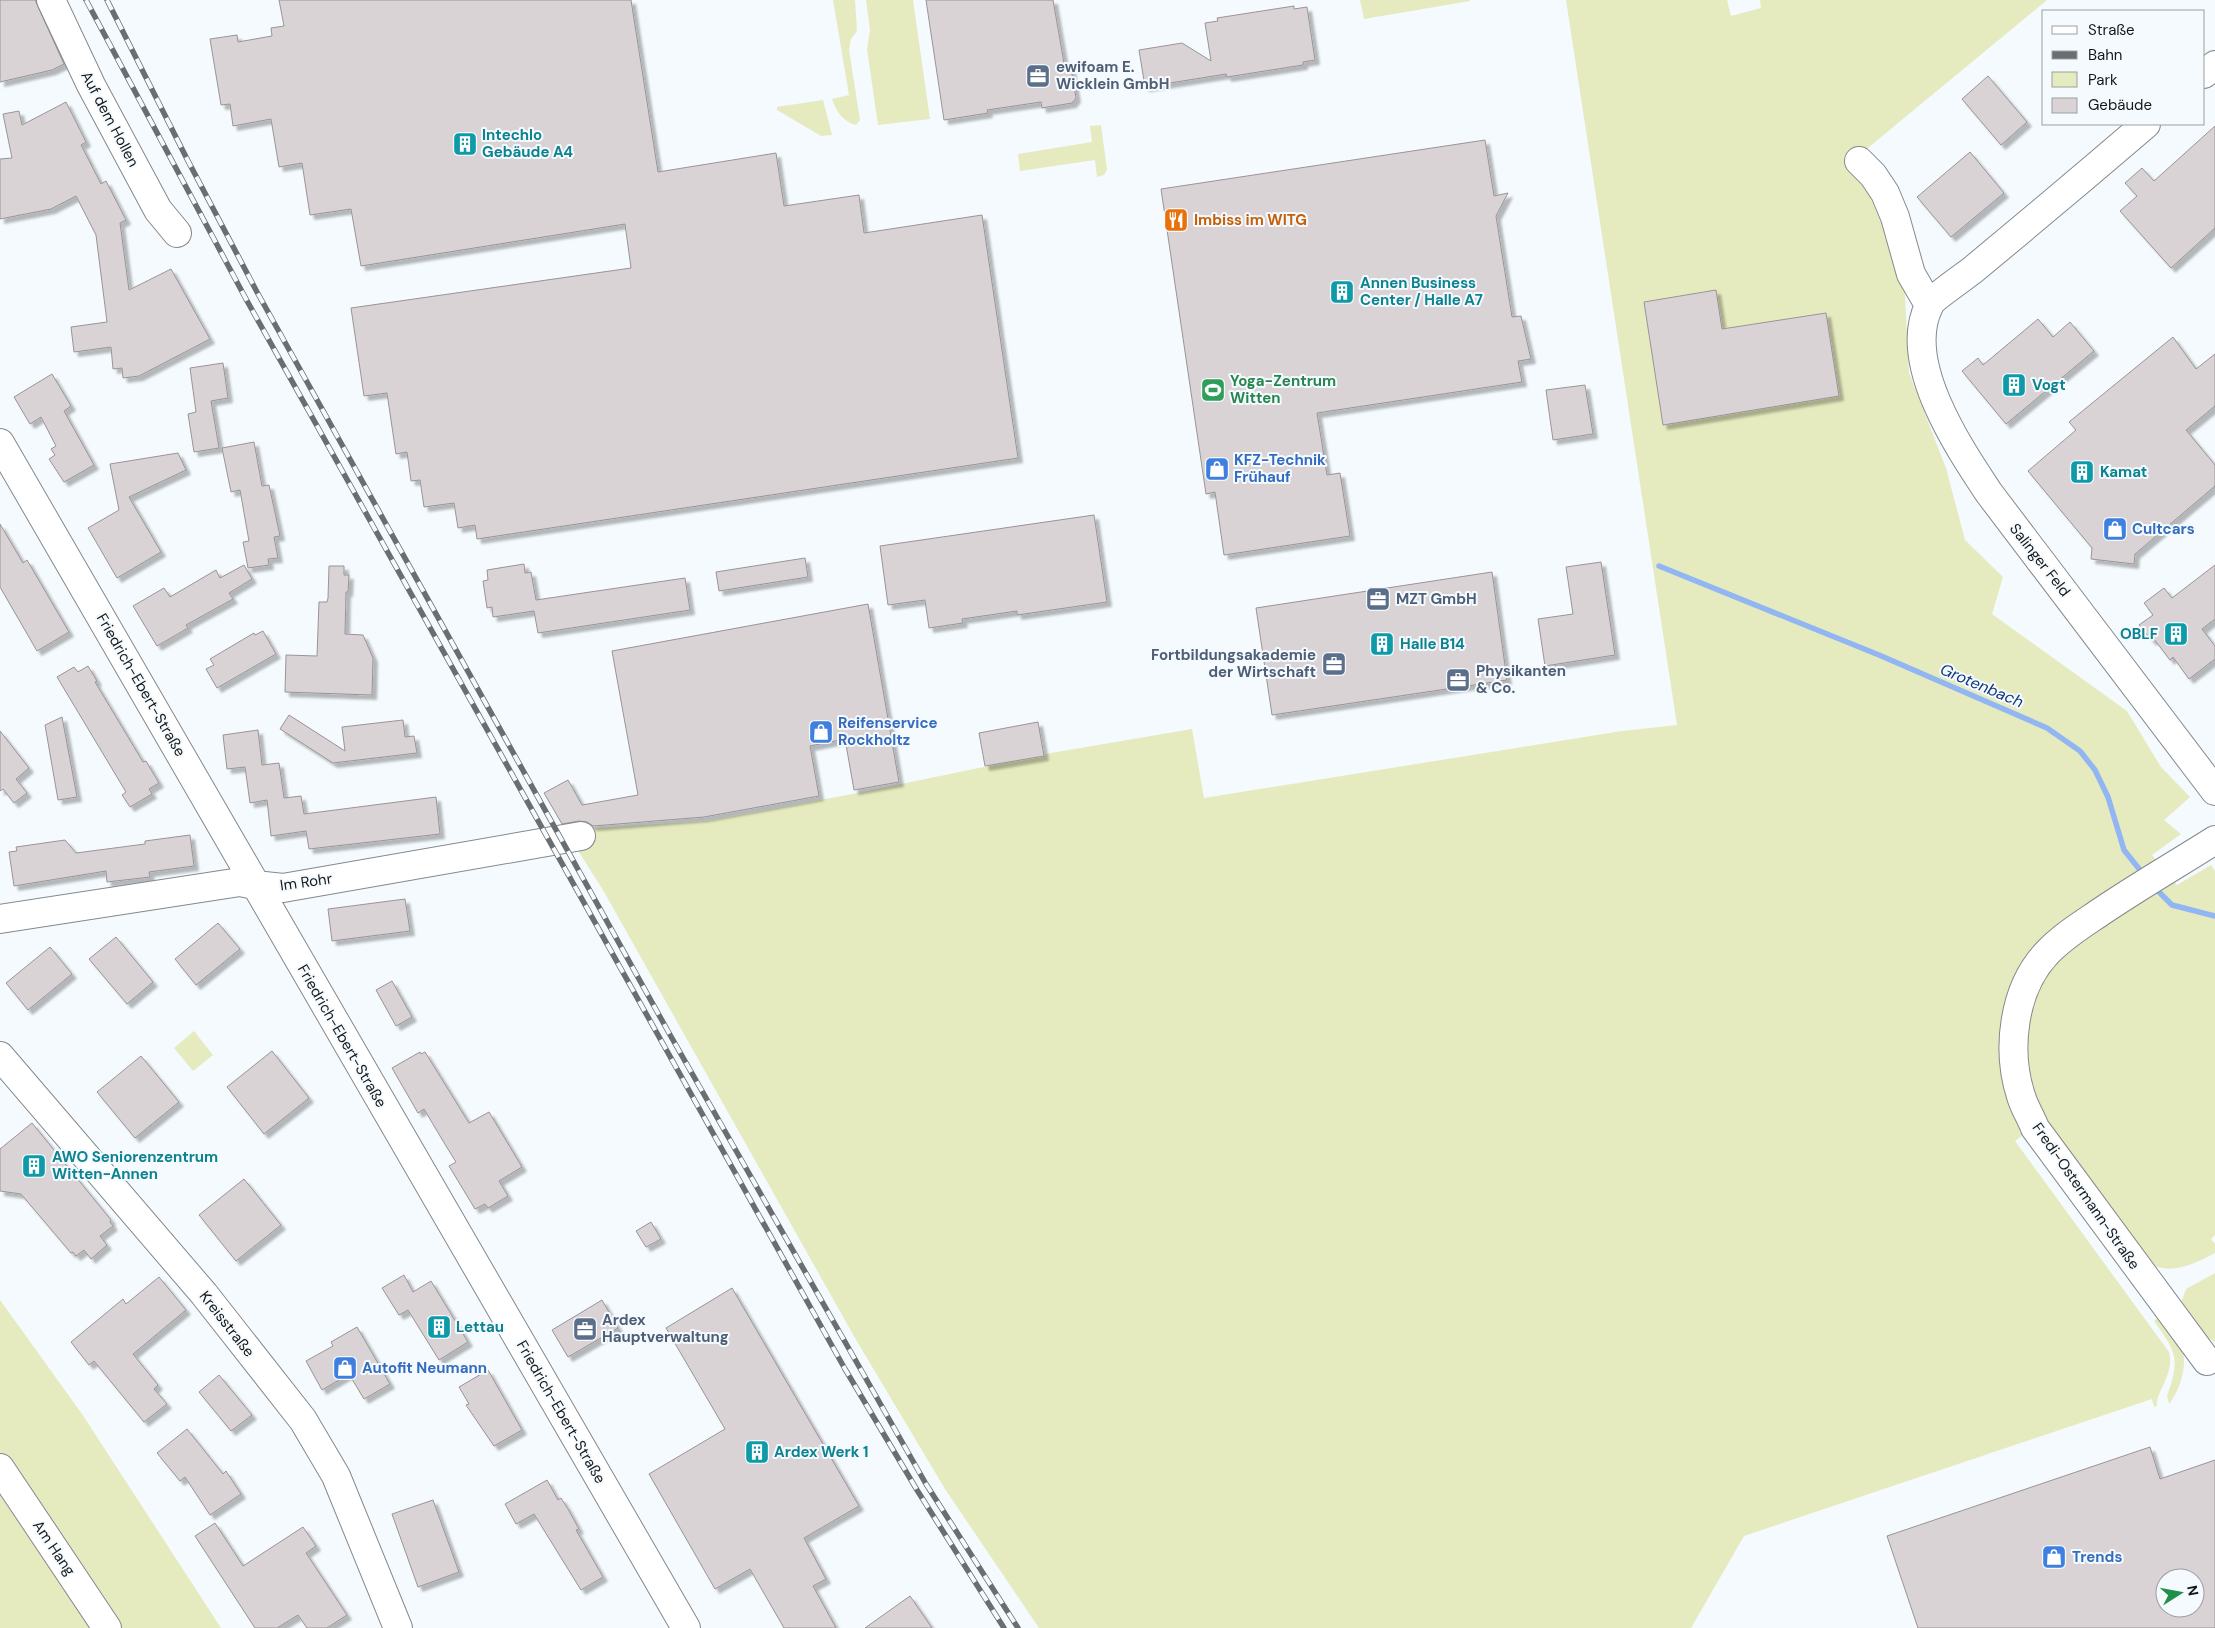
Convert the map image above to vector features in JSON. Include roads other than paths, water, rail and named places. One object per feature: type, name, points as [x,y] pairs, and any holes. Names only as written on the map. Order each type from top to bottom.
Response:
[{"type":"street","name":"Auf dem Hollen","points":[[51,0],[91,85],[158,210],[177,233]]},
{"type":"street","points":[[2205,73],[2215,65]]},
{"type":"street","points":[[1859,161],[1872,174],[1885,193],[1895,217],[1911,274],[1929,305],[2043,212],[2145,125]]},
{"type":"street","name":"Salinger Feld","points":[[1929,305],[1923,329],[1923,358],[1935,402],[1959,449],[1989,494],[2215,791]]},
{"type":"street","name":"Friedrich-Ebert-Straße","points":[[0,443],[686,1628]]},
{"type":"street","name":"Im Rohr","points":[[0,920],[240,882],[255,886],[283,888],[582,836]]},
{"type":"street","name":"Fredi-Ostermann-Straße","points":[[2206,1361],[2035,1128],[2021,1097],[2014,1064],[2014,1029],[2021,998],[2032,974],[2047,952],[2070,933],[2124,896],[2215,840]]},
{"type":"street","name":"Kreisstraße","points":[[0,1056],[204,1294],[303,1420],[336,1476],[398,1628]]},
{"type":"street","name":"Am Hang","points":[[0,1468],[108,1628]]},
{"type":"waterway","name":"Grotenbach","points":[[1659,566],[1879,655],[2047,728],[2080,751],[2095,770],[2108,797],[2124,850],[2144,875]]},
{"type":"waterway","name":"Grotenbach","points":[[2153,886],[2172,905],[2215,916]]},
{"type":"railway","points":[[86,0],[246,299],[845,1369],[917,1490],[1004,1628]]},
{"type":"railway","points":[[107,0],[257,292],[669,1033],[926,1484],[1018,1628]]},
{"type":"place","name":"ewifoam E. Wicklein GmbH","points":[[1038,76]]},
{"type":"place","name":"Intechlo Gebäude A4","points":[[465,144]]},
{"type":"place","name":"Imbiss im WITG","points":[[1176,220]]},
{"type":"place","name":"Annen Business Center / Halle A7","points":[[1342,292]]},
{"type":"place","name":"Vogt","points":[[2014,385]]},
{"type":"place","name":"Yoga-Zentrum Witten","points":[[1213,390]]},
{"type":"place","name":"KFZ-Technik Frühauf","points":[[1217,469]]},
{"type":"place","name":"Kamat","points":[[2082,472]]},
{"type":"place","name":"Cultcars","points":[[2115,529]]},
{"type":"place","name":"MZT GmbH","points":[[1378,599]]},
{"type":"place","name":"OBLF","points":[[2176,634]]},
{"type":"place","name":"Halle B14","points":[[1382,644]]},
{"type":"place","name":"Fortbildungsakademie der Wirtschaft","points":[[1334,664]]},
{"type":"place","name":"Physikanten & Co.","points":[[1458,680]]},
{"type":"place","name":"Reifenservice Rockholtz","points":[[821,732]]},
{"type":"place","name":"AWO Seniorenzentrum Witten-Annen","points":[[34,1166]]},
{"type":"place","name":"Lettau","points":[[439,1327]]},
{"type":"place","name":"Ardex Hauptverwaltung","points":[[585,1329]]},
{"type":"place","name":"Autofit Neumann","points":[[345,1368]]},
{"type":"place","name":"Ardex Werk 1","points":[[757,1452]]},
{"type":"place","name":"Trends","points":[[2054,1557]]}]
